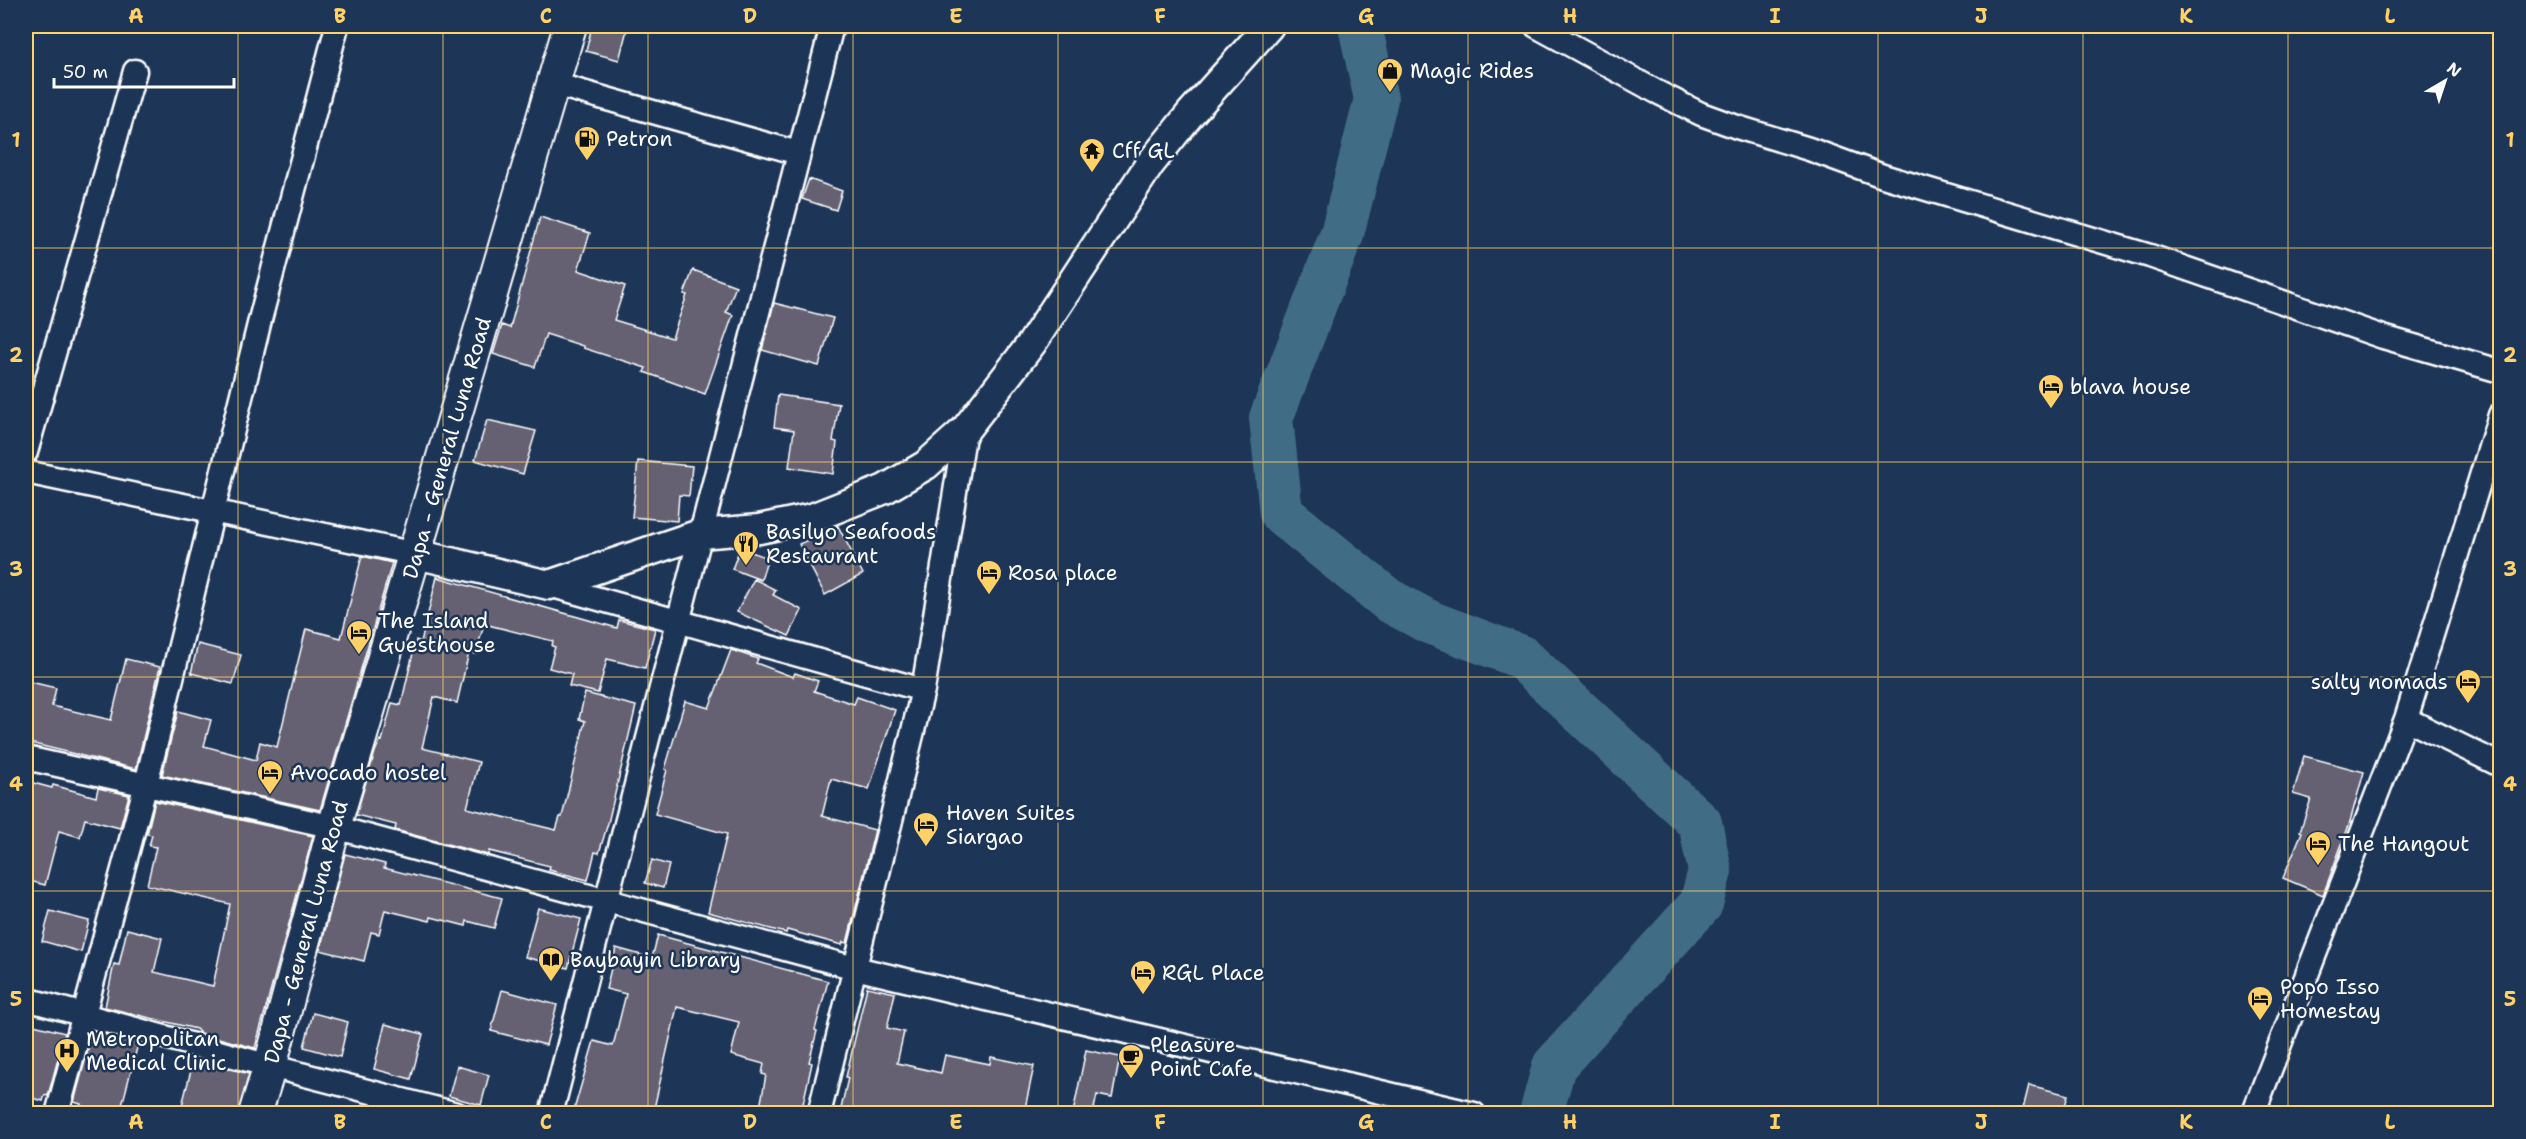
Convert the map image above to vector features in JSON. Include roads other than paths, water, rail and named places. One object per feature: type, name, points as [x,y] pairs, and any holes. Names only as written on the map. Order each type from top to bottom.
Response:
[{"type":"main road","name":"Dapa - General Luna Road","points":[[255,1113],[270,1066],[334,827],[570,26]]},
{"type":"street","points":[[57,1113],[146,784],[261,316],[337,26]]},
{"type":"street","points":[[551,1113],[832,26]]},
{"type":"street","points":[[549,585],[700,534],[759,529],[812,518],[885,489],[926,465],[965,430],[1032,342],[1150,164],[1191,113],[1269,26]]},
{"type":"street","points":[[1536,26],[1701,114],[1737,127],[1809,149],[1883,176],[2150,256],[2383,337],[2500,371]]},
{"type":"street","points":[[26,452],[135,71]]},
{"type":"street","points":[[554,84],[798,153]]},
{"type":"street","points":[[2253,1113],[2406,719],[2500,415]]},
{"type":"street","points":[[819,1113],[923,690],[965,430]]},
{"type":"street","points":[[26,472],[214,510],[549,585],[923,690]]},
{"type":"street","points":[[2406,719],[2500,765]]},
{"type":"street","points":[[26,758],[334,827],[607,899],[855,968],[1474,1113]]},
{"type":"street","points":[[26,999],[270,1066],[457,1113]]},
{"type":"waterway","points":[[1360,26],[1376,99],[1342,234],[1271,418],[1281,513],[1388,600],[1429,622],[1521,657],[1700,823],[1710,871],[1701,904],[1554,1066],[1541,1114]]},
{"type":"place","name":"Magic Rides","points":[[1390,94]]},
{"type":"place","name":"Petron","points":[[587,162]]},
{"type":"place","name":"Cff GL","points":[[1092,174]]},
{"type":"place","name":"blava house","points":[[2051,410]]},
{"type":"place","name":"Basilyo Seafoods Restaurant","points":[[746,567]]},
{"type":"place","name":"Rosa place","points":[[989,596]]},
{"type":"place","name":"The Island Guesthouse","points":[[359,656]]},
{"type":"place","name":"salty nomads","points":[[2468,705]]},
{"type":"place","name":"Avocado hostel","points":[[270,796]]},
{"type":"place","name":"Haven Suites Siargao","points":[[926,848]]},
{"type":"place","name":"The Hangout","points":[[2318,867]]},
{"type":"place","name":"Baybayin Library","points":[[551,983]]},
{"type":"place","name":"RGL Place","points":[[1143,996]]},
{"type":"place","name":"Popo Isso Homestay","points":[[2260,1022]]},
{"type":"place","name":"Metropolitan Medical Clinic","points":[[67,1074]]},
{"type":"place","name":"Pleasure Point Cafe","points":[[1131,1080]]}]
